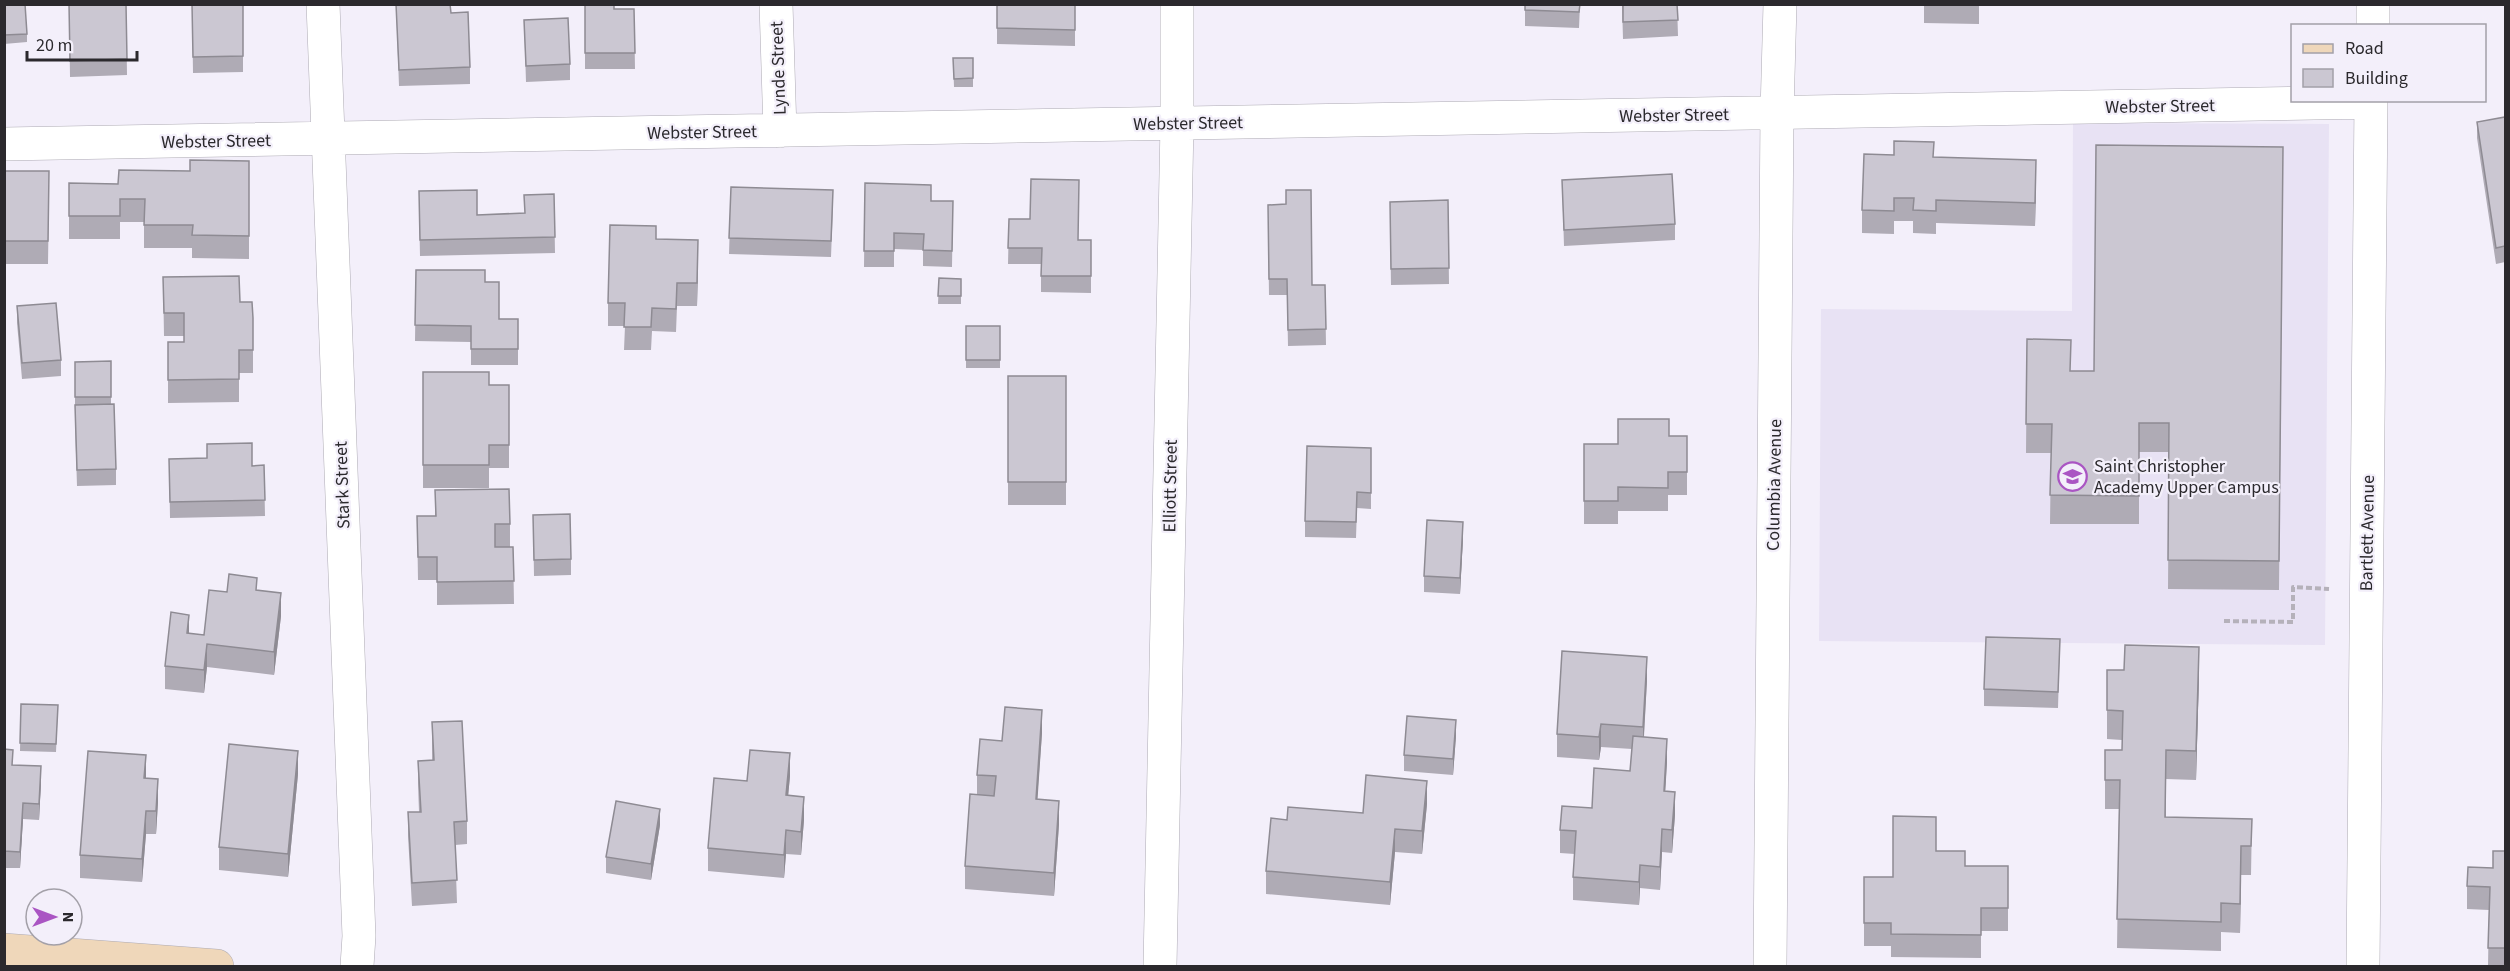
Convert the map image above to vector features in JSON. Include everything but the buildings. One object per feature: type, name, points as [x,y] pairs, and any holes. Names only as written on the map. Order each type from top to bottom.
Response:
[{"type":"main road","points":[[4,950],[217,966]]},
{"type":"street","name":"Stark Street","points":[[323,4],[359,936],[357,966]]},
{"type":"street","name":"Lynde Street","points":[[776,4],[780,131]]},
{"type":"street","name":"Elliott Street","points":[[1160,966],[1177,124],[1177,4]]},
{"type":"street","name":"Columbia Avenue","points":[[1770,966],[1777,113],[1780,4]]},
{"type":"street","points":[[2373,4],[2373,24]]},
{"type":"street","name":"Webster Street","points":[[4,144],[2322,102]]},
{"type":"street","name":"Bartlett Avenue","points":[[2362,966],[2371,102]]},
{"type":"path","points":[[2224,621],[2293,622],[2293,587],[2329,589]]},
{"type":"shaded area","name":"Saint Christopher Academy Upper Campus","points":[[2073,123],[2329,124],[2325,645],[1819,641],[1821,309],[2072,311]]},
{"type":"place","name":"Saint Christopher Academy Upper Campus","points":[[2073,476]]}]
